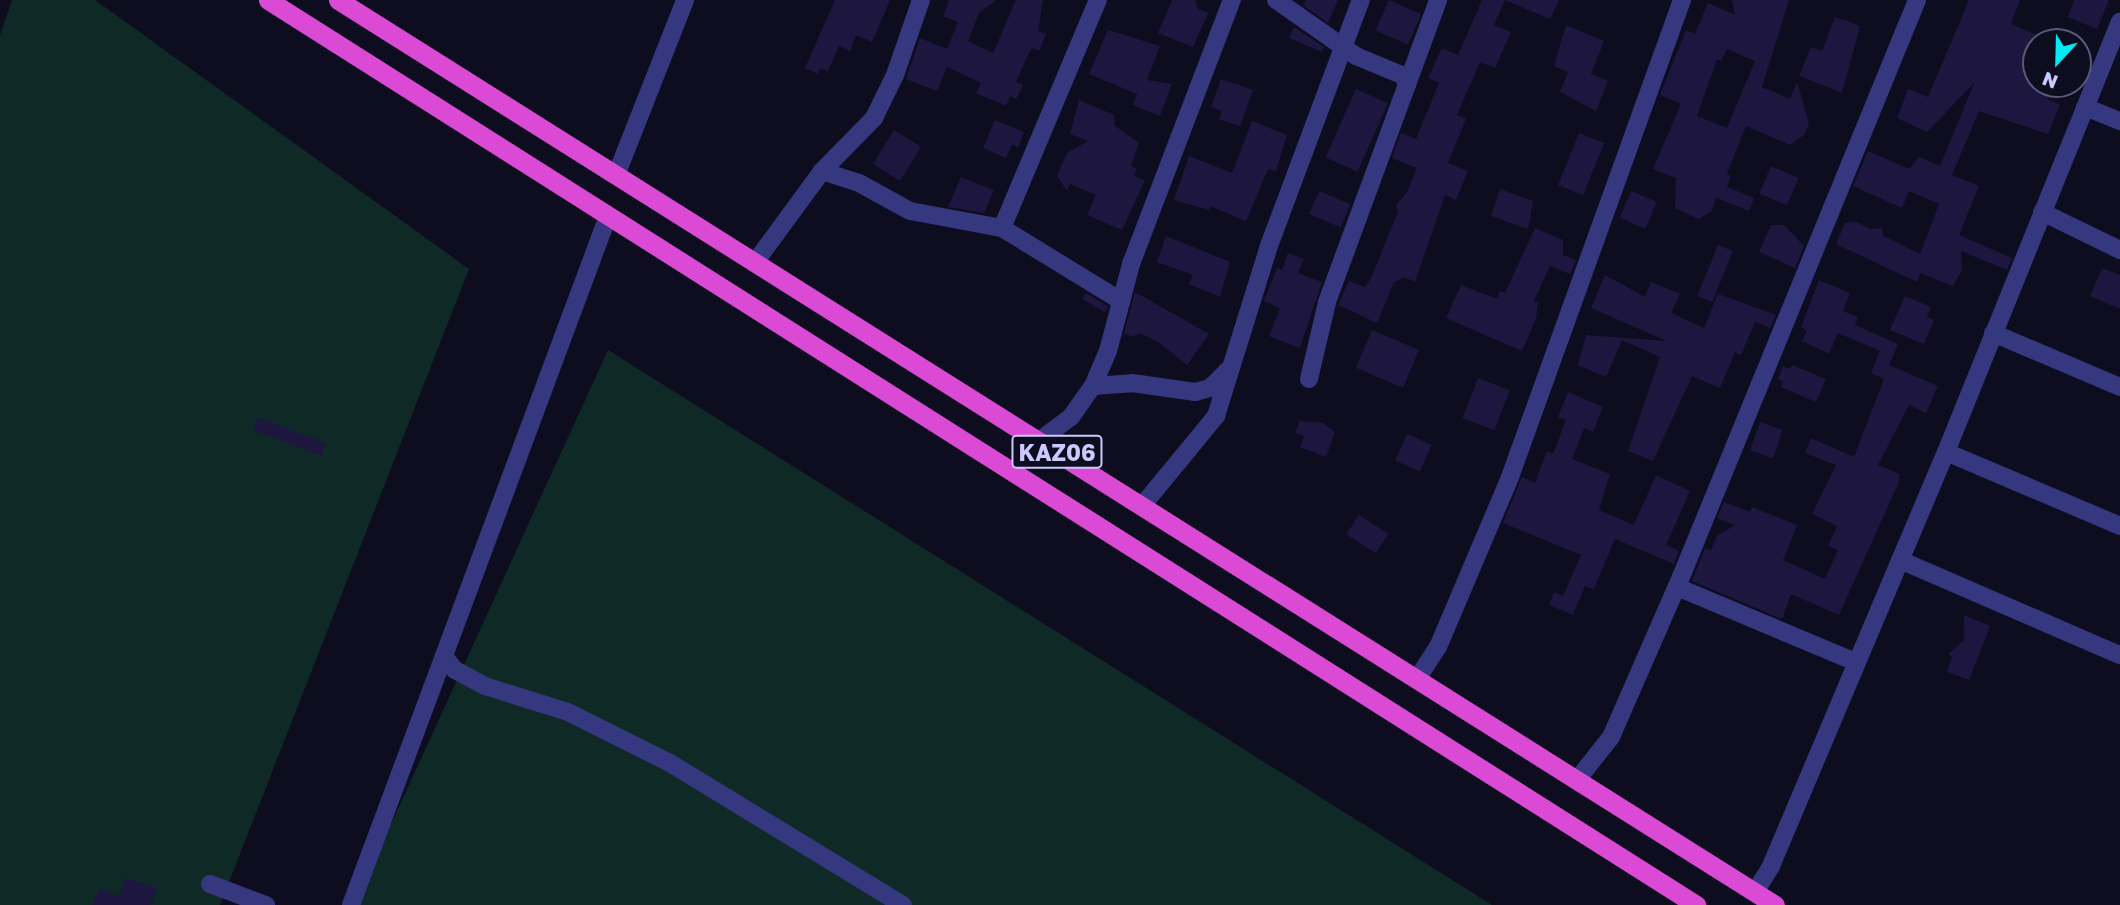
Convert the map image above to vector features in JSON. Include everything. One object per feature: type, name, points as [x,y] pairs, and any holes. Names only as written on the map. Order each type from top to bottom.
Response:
[{"type":"highway","name":"KАZ06","points":[[268,0],[1696,905]]},
{"type":"highway","name":"KАZ06","points":[[338,0],[617,173],[1775,905]]},
{"type":"street","points":[[617,173],[685,0]]},
{"type":"street","points":[[756,261],[822,171],[874,118],[884,101],[921,0]]},
{"type":"street","points":[[1002,228],[1098,0]]},
{"type":"street","points":[[1039,441],[1071,417],[1093,386],[1121,301],[1231,0]]},
{"type":"street","points":[[1276,0],[1344,49],[1404,76],[1407,86]]},
{"type":"street","points":[[1142,506],[1216,416],[1270,243],[1361,0]]},
{"type":"street","points":[[1309,379],[1327,302],[1438,0]]},
{"type":"street","points":[[1416,679],[1438,647],[1510,477],[1682,0]]},
{"type":"street","points":[[1577,780],[1611,737],[1677,587],[1917,0]]},
{"type":"street","points":[[1755,892],[1771,866],[1946,452],[2120,22]]},
{"type":"street","points":[[2085,107],[2120,121]]},
{"type":"street","points":[[822,171],[859,183],[910,211],[1002,228],[1121,301]]},
{"type":"street","points":[[2042,212],[2120,250]]},
{"type":"street","points":[[351,905],[608,216]]},
{"type":"street","points":[[1993,333],[2120,387]]},
{"type":"street","points":[[1093,386],[1132,383],[1195,392],[1210,388],[1230,367]]},
{"type":"street","points":[[1946,452],[2120,526]]},
{"type":"street","points":[[1900,560],[2120,655]]},
{"type":"street","points":[[1677,587],[1855,662]]},
{"type":"street","points":[[444,656],[455,670],[485,686],[568,712],[670,763],[903,905]]},
{"type":"street","points":[[210,884],[266,905]]},
{"type":"green space","points":[[12,0],[95,0],[469,269],[220,905],[0,905],[0,35]]},
{"type":"green space","points":[[608,350],[1492,905],[354,905]]},
{"type":"building","points":[[835,0],[890,0],[872,42],[856,35],[850,51],[839,46],[828,71],[820,68],[818,74],[805,68]]},
{"type":"building","points":[[949,0],[996,0],[979,13],[968,41],[993,53],[1016,0],[1043,0],[1038,31],[1046,34],[1039,51],[1032,48],[1027,57],[1016,82],[1023,85],[1016,99],[1010,96],[1006,106],[976,93],[981,83],[947,67],[937,91],[906,79],[920,38],[947,49],[958,22],[943,16]]},
{"type":"building","points":[[1172,0],[1195,0],[1198,9],[1208,13],[1193,47],[1158,33]]},
{"type":"building","points":[[1306,0],[1338,0],[1328,23],[1303,5]]},
{"type":"building","points":[[1389,0],[1421,14],[1408,44],[1376,30]]},
{"type":"building","points":[[1482,0],[1505,0],[1494,25],[1511,32],[1495,68],[1480,62],[1457,115],[1466,119],[1448,163],[1468,171],[1456,200],[1445,195],[1415,282],[1404,277],[1394,282],[1377,323],[1338,305],[1349,281],[1365,287],[1371,278],[1398,212],[1396,205],[1407,192],[1417,168],[1392,158],[1401,133],[1416,139],[1439,83],[1428,78],[1442,48],[1458,55]]},
{"type":"building","points":[[1505,0],[1559,0],[1550,19]]},
{"type":"building","points":[[1732,0],[1789,0],[1762,87],[1790,99],[1797,82],[1809,123],[1805,134],[1790,145],[1746,126],[1727,174],[1731,176],[1727,187],[1754,198],[1749,211],[1716,198],[1711,212],[1698,219],[1675,208],[1676,178],[1653,169],[1681,104],[1660,95],[1686,30],[1695,34],[1708,3],[1735,15]],"holes":[[[1727,49],[1755,61],[1727,128],[1697,116],[1717,59],[1721,61]]]},
{"type":"building","points":[[1969,0],[2020,0],[2011,24],[2022,29],[2022,98],[2048,98],[2060,105],[2048,134],[1979,111],[1952,175],[1979,186],[1959,235],[2012,258],[2007,270],[1961,251],[1962,270],[1953,286],[1920,273],[1917,282],[1836,244],[1845,223],[1856,222],[1871,229],[1882,228],[1883,236],[1920,254],[1939,204],[1909,191],[1902,208],[1853,186],[1868,151],[1909,169],[1919,157],[1940,166],[1974,83],[1927,132],[1897,118],[1908,89],[1928,97]]},
{"type":"building","points":[[2074,0],[2109,0],[2097,29],[2068,17]]},
{"type":"building","points":[[1835,17],[1860,26],[1842,93],[1799,76],[1811,47],[1822,51]]},
{"type":"building","points":[[1566,25],[1604,41],[1591,74],[1608,81],[1596,111],[1560,92],[1568,72],[1554,66]]},
{"type":"building","points":[[1294,27],[1324,47],[1322,52],[1289,38]]},
{"type":"building","points":[[1108,30],[1160,46],[1147,80],[1172,84],[1160,116],[1133,105],[1137,94],[1089,74]]},
{"type":"building","points":[[1221,79],[1253,90],[1240,126],[1219,119],[1222,111],[1211,107]]},
{"type":"building","points":[[1356,89],[1388,103],[1357,172],[1325,158]]},
{"type":"building","points":[[1079,100],[1114,115],[1115,126],[1139,143],[1131,166],[1137,169],[1134,176],[1145,180],[1122,230],[1087,215],[1096,195],[1070,184],[1067,191],[1057,176],[1067,153],[1088,141],[1070,134]]},
{"type":"building","points":[[995,120],[1024,132],[1018,147],[1012,144],[1006,158],[983,148]]},
{"type":"building","points":[[1252,121],[1287,135],[1276,171],[1268,169],[1246,221],[1210,206],[1209,210],[1174,200],[1189,156],[1232,173]]},
{"type":"building","points":[[894,130],[921,147],[900,181],[873,164]]},
{"type":"building","points":[[1579,133],[1604,143],[1583,195],[1558,185]]},
{"type":"building","points":[[1771,166],[1799,178],[1787,205],[1759,194]]},
{"type":"building","points":[[961,177],[994,190],[984,213],[948,207]]},
{"type":"building","points":[[1500,189],[1533,201],[1528,229],[1491,216]]},
{"type":"building","points":[[1319,191],[1350,204],[1341,227],[1309,214]]},
{"type":"building","points":[[1631,191],[1657,202],[1645,229],[1620,218]]},
{"type":"building","points":[[1771,225],[1784,225],[1804,246],[1795,268],[1759,252]]},
{"type":"building","points":[[1535,228],[1563,240],[1563,255],[1576,260],[1570,274],[1550,266],[1534,301],[1538,303],[1536,319],[1522,351],[1446,318],[1461,285],[1497,299],[1500,291],[1505,293]]},
{"type":"building","points":[[1166,236],[1230,262],[1220,297],[1189,284],[1193,275],[1157,262]]},
{"type":"building","points":[[1718,245],[1733,251],[1712,302],[1697,296]]},
{"type":"building","points":[[1288,253],[1304,259],[1298,273],[1322,282],[1300,348],[1269,336],[1280,308],[1264,301],[1277,268],[1282,270]]},
{"type":"building","points":[[2102,268],[2120,275],[2120,309],[2090,296]]},
{"type":"building","points":[[1605,275],[1645,297],[1651,282],[1680,294],[1671,313],[1704,328],[1718,294],[1776,315],[1770,328],[1755,322],[1741,355],[1735,352],[1720,388],[1692,376],[1653,461],[1628,451],[1660,357],[1622,340],[1606,377],[1578,365],[1586,335],[1667,341],[1591,308]]},
{"type":"building","points":[[1819,280],[1850,293],[1843,311],[1858,317],[1855,325],[1898,344],[1889,365],[1938,386],[1926,413],[1909,405],[1878,465],[1900,474],[1898,484],[1839,615],[1791,594],[1782,619],[1692,581],[1705,548],[1711,550],[1717,536],[1735,525],[1717,518],[1724,502],[1750,512],[1752,507],[1797,525],[1783,560],[1825,579],[1838,550],[1828,546],[1837,526],[1812,514],[1836,465],[1805,453],[1811,438],[1854,457],[1884,379],[1871,373],[1880,351],[1838,333],[1829,354],[1802,341],[1807,331],[1801,327]]},
{"type":"building","points":[[1135,292],[1209,334],[1187,365],[1158,342],[1140,333],[1131,337],[1124,333]]},
{"type":"building","points":[[1086,293],[1108,306],[1105,312],[1082,299]]},
{"type":"building","points":[[1905,296],[1931,307],[1927,317],[1934,320],[1924,344],[1890,330]]},
{"type":"building","points":[[1372,330],[1419,350],[1403,388],[1356,368]]},
{"type":"building","points":[[1792,365],[1826,379],[1816,402],[1781,387],[1783,381],[1778,379],[1783,366],[1790,369]]},
{"type":"building","points":[[1478,378],[1510,390],[1494,430],[1463,418]]},
{"type":"building","points":[[1568,392],[1603,407],[1593,432],[1584,428],[1572,459],[1610,474],[1599,510],[1634,525],[1656,475],[1690,491],[1666,545],[1679,551],[1674,564],[1615,539],[1594,589],[1585,586],[1573,615],[1549,605],[1554,592],[1563,596],[1581,555],[1503,523],[1522,477],[1535,483],[1547,451],[1553,454],[1566,420],[1558,417]]},
{"type":"building","points":[[258,417],[326,443],[321,456],[253,430]]},
{"type":"building","points":[[1300,421],[1323,423],[1335,432],[1326,457],[1300,447],[1304,436],[1295,433]]},
{"type":"building","points":[[1760,422],[1783,430],[1773,458],[1750,450]]},
{"type":"building","points":[[1407,434],[1432,445],[1420,471],[1395,460]]},
{"type":"building","points":[[1359,515],[1388,534],[1376,553],[1346,534]]},
{"type":"building","points":[[1964,615],[1990,626],[1969,680],[1947,672],[1952,657],[1948,654],[1964,640]]},
{"type":"building","points":[[125,878],[157,888],[151,905],[92,905],[99,888],[119,897]]}]
